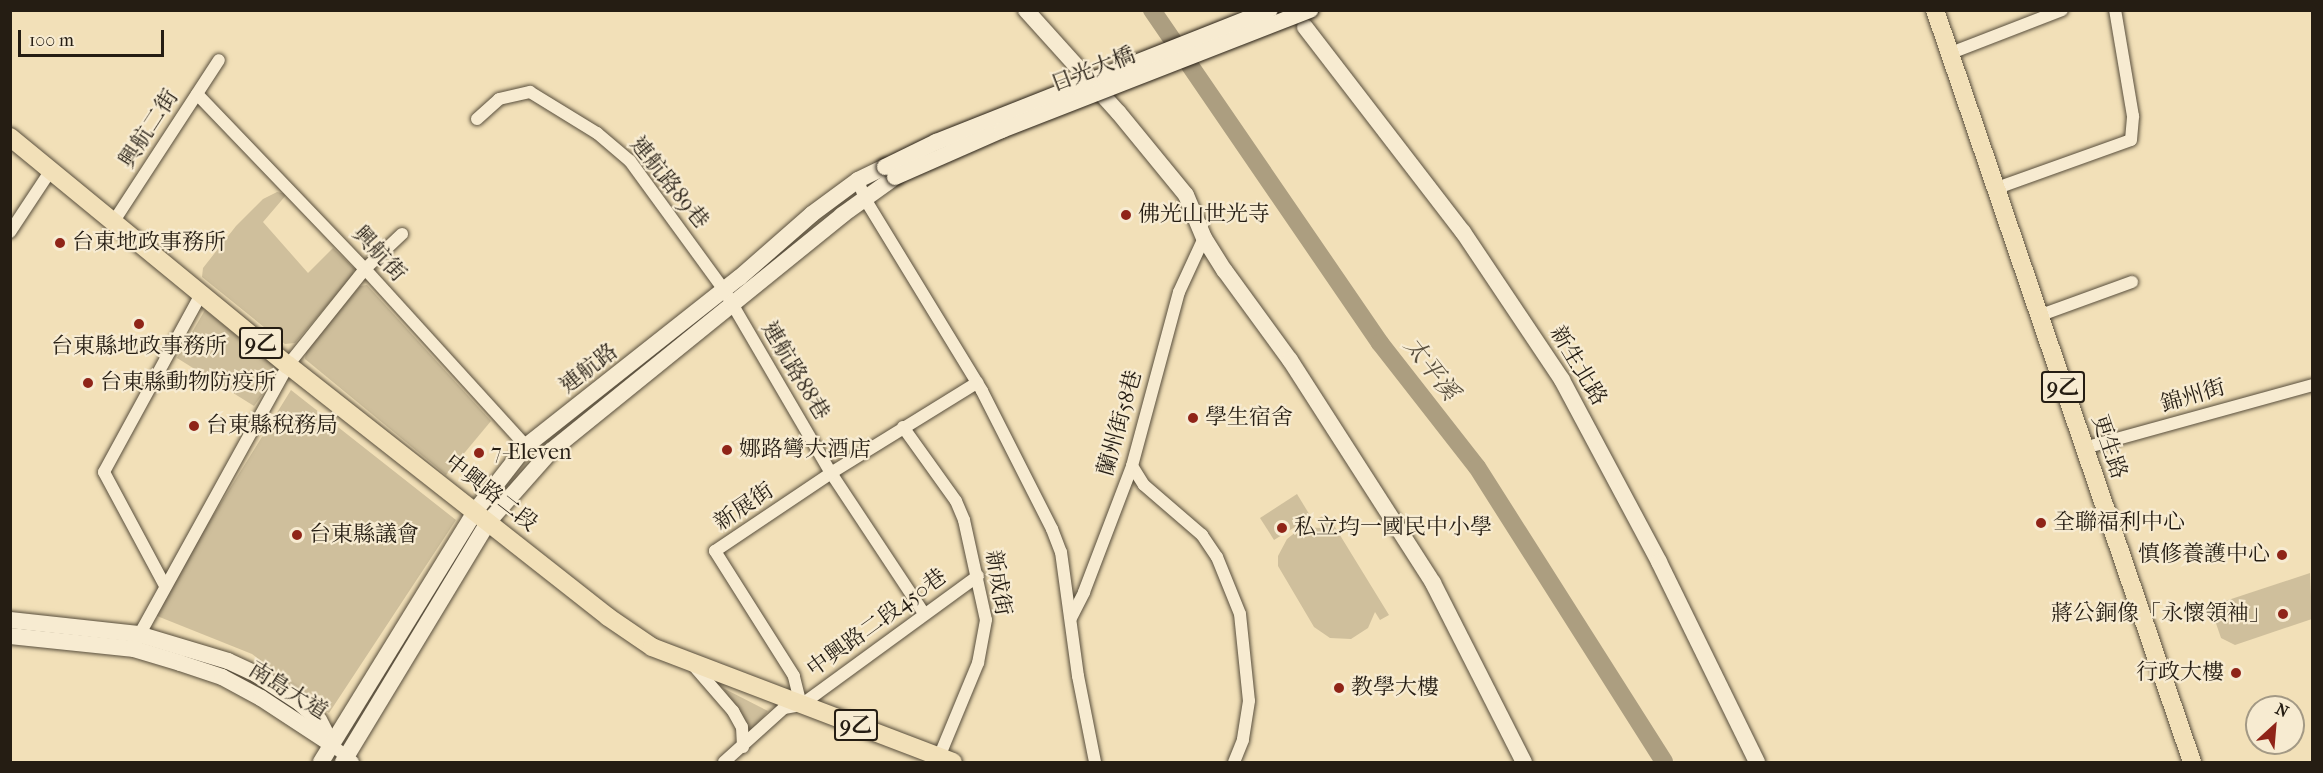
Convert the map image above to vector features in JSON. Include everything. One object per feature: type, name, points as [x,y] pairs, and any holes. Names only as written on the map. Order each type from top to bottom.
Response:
[{"type":"main road","name":"更生路","points":[[1935,10],[2192,762]]},
{"type":"main road","name":"9乙","points":[[10,137],[51,170]]},
{"type":"main road","name":"中興路二段","points":[[51,170],[288,365],[482,515],[608,617],[652,647],[691,664],[946,760]]},
{"type":"street","points":[[1026,10],[1161,163],[1186,195],[1204,238],[1290,360],[1433,583],[1524,762]]},
{"type":"street","name":"日光大橋","points":[[890,172],[936,142],[1270,10]]},
{"type":"street","name":"日光大橋","points":[[890,172],[1310,10]]},
{"type":"street","points":[[1951,53],[2062,10]]},
{"type":"street","points":[[1997,188],[2132,140],[2133,116],[2115,10]]},
{"type":"street","name":"新生北路","points":[[1305,27],[1463,232],[1562,380],[1659,562],[1757,762]]},
{"type":"street","name":"興航二街","points":[[114,221],[219,60]]},
{"type":"street","name":"連航路89巷","points":[[477,119],[499,99],[530,92],[597,133],[630,161],[724,290]]},
{"type":"street","name":"興航街","points":[[196,94],[365,269],[526,446]]},
{"type":"street","points":[[10,232],[51,170]]},
{"type":"street","name":"連航路","points":[[321,762],[380,663],[482,515],[526,446],[724,290],[858,180],[890,172]]},
{"type":"street","name":"連航路","points":[[348,760],[482,515],[551,451],[865,199],[890,172]]},
{"type":"street","points":[[858,180],[865,199],[977,383],[1024,469],[1055,537],[1061,552],[1095,762]]},
{"type":"street","points":[[136,642],[164,584],[288,365],[365,269],[402,234]]},
{"type":"street","name":"蘭州街58巷","points":[[1071,618],[1084,592],[1132,466],[1179,292],[1204,238]]},
{"type":"street","points":[[2038,316],[2132,282]]},
{"type":"street","name":"連航路88巷","points":[[724,290],[831,473],[923,612]]},
{"type":"street","points":[[164,584],[104,472],[201,294]]},
{"type":"street","points":[[614,377],[625,392]]},
{"type":"street","name":"新展街","points":[[801,705],[795,676],[715,552],[831,473],[977,383]]},
{"type":"street","name":"錦州街","points":[[2084,448],[2313,385]]},
{"type":"street","name":"新成街","points":[[903,427],[956,501],[978,576],[986,620],[978,663],[946,760]]},
{"type":"street","points":[[1132,466],[1144,485],[1202,535],[1217,557],[1240,614],[1249,701],[1244,740],[1234,762]]},
{"type":"street","name":"中興路二段450巷","points":[[724,762],[784,708],[801,705],[923,612],[978,576]]},
{"type":"street","name":"南島大道","points":[[10,620],[136,642],[256,674],[319,720],[332,745]]},
{"type":"street","name":"南島大道","points":[[10,636],[136,642]]},
{"type":"street","points":[[691,664],[714,686],[733,711],[742,727],[742,747]]},
{"type":"street","points":[[332,745],[348,760]]},
{"type":"shaded area","points":[[277,192],[287,194],[263,222],[308,273],[333,248],[354,268],[353,275],[295,343],[285,344],[202,277],[203,268],[236,226],[263,199]]},
{"type":"shaded area","points":[[367,285],[491,421],[446,475],[305,359],[306,351],[360,286]]},
{"type":"shaded area","points":[[205,310],[280,370],[254,406],[177,358]]},
{"type":"shaded area","points":[[291,390],[456,520],[329,713],[252,654],[152,614]]},
{"type":"shaded area","points":[[1297,494],[1311,517],[1274,540],[1260,518]]},
{"type":"shaded area","points":[[1327,514],[1389,615],[1380,620],[1375,612],[1368,628],[1351,639],[1330,638],[1314,627],[1278,566],[1278,556],[1287,539],[1302,527],[1322,528],[1317,519]]},
{"type":"shaded area","points":[[2310,573],[2312,619],[2235,645],[2221,638],[2210,606]]},
{"type":"shaded area","points":[[723,688],[768,711],[749,734],[736,710]]},
{"type":"waterway","name":"太平溪","points":[[1152,10],[1380,343],[1477,467],[1664,762]]},
{"type":"place","name":"佛光山世光寺","points":[[1126,215]]},
{"type":"place","name":"台東地政事務所","points":[[60,243]]},
{"type":"place","name":"台東縣地政事務所","points":[[139,324]]},
{"type":"place","name":"台東縣動物防疫所","points":[[88,383]]},
{"type":"place","name":"學生宿舍","points":[[1193,418]]},
{"type":"place","name":"台東縣稅務局","points":[[194,426]]},
{"type":"place","name":"娜路彎大酒店","points":[[727,450]]},
{"type":"place","name":"7-Eleven","points":[[479,453]]},
{"type":"place","name":"全聯福利中心","points":[[2041,523]]},
{"type":"place","name":"私立均一國民中小學","points":[[1282,528]]},
{"type":"place","name":"台東縣議會","points":[[297,535]]},
{"type":"place","name":"慎修養護中心","points":[[2282,555]]},
{"type":"place","name":"蔣公銅像「永懷領袖」","points":[[2283,614]]},
{"type":"place","name":"行政大樓","points":[[2236,673]]},
{"type":"place","name":"教學大樓","points":[[1339,688]]}]
